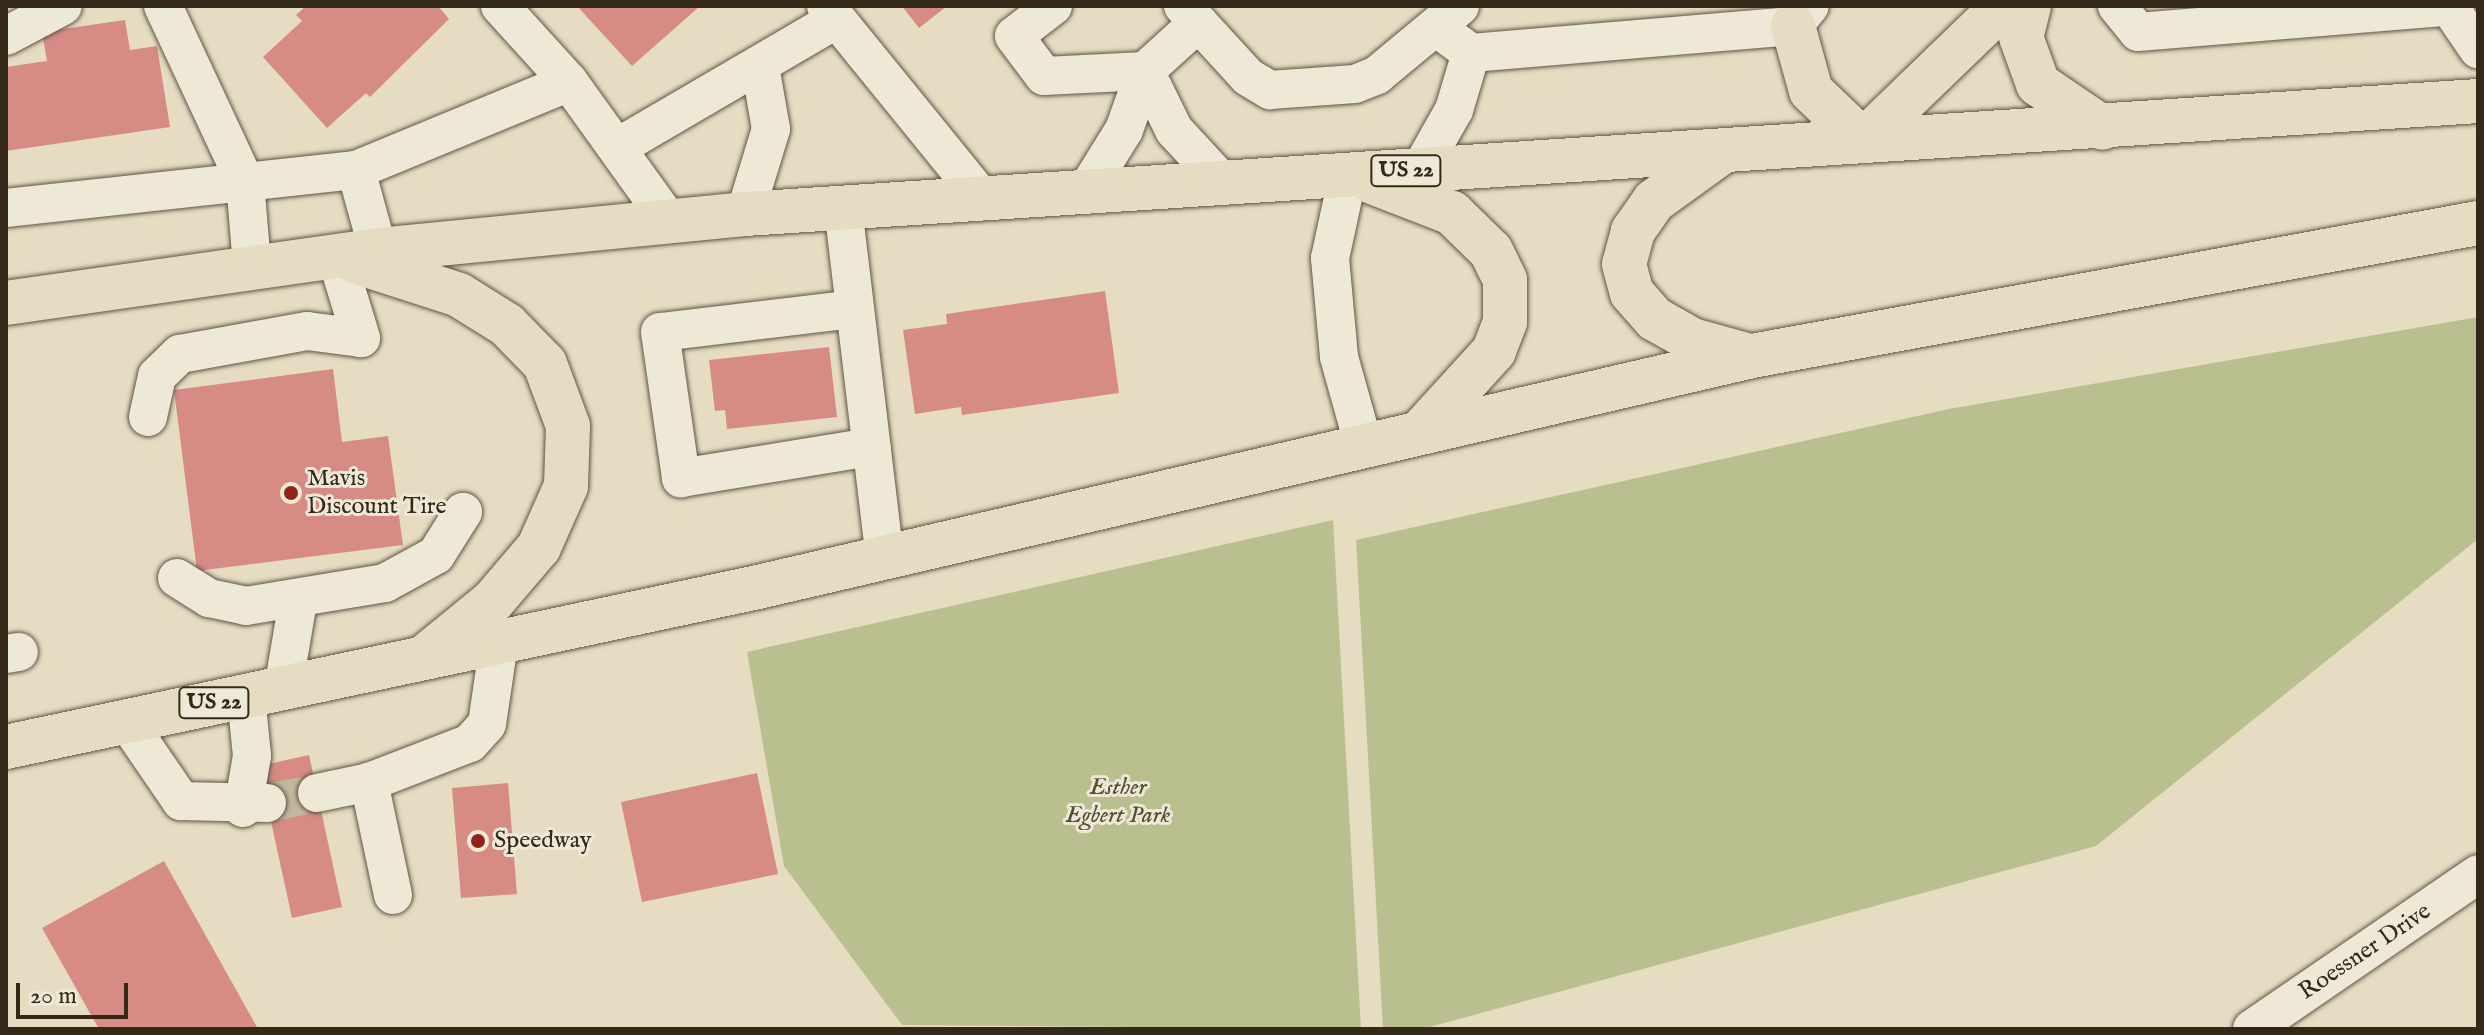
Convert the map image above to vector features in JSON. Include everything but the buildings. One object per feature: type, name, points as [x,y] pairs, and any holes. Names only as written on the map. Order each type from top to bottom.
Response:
[{"type":"highway","points":[[1801,16],[1811,91],[1863,141],[2003,6]]},
{"type":"highway","points":[[2029,6],[2021,37],[2033,77],[2103,128]]},
{"type":"highway","name":"US 22","points":[[6,303],[357,253],[745,214],[2103,128],[2478,101]]},
{"type":"highway","points":[[1724,151],[1654,201],[1633,231],[1624,264],[1632,293],[1655,319],[1692,340],[1752,356]]},
{"type":"highway","points":[[1348,175],[1452,213],[1491,251],[1505,280],[1505,322],[1494,351],[1422,430]]},
{"type":"highway","name":"US 22","points":[[6,747],[499,643],[885,557],[1363,443],[1752,356],[2478,223]]},
{"type":"highway","points":[[357,253],[435,285],[491,314],[535,351],[564,409],[569,465],[549,530],[511,583],[422,659]]},
{"type":"street","points":[[6,36],[63,6]]},
{"type":"street","points":[[163,6],[245,182],[252,266]]},
{"type":"street","points":[[500,6],[569,82],[669,221]]},
{"type":"street","points":[[1053,6],[1014,36],[1044,76],[1145,71]]},
{"type":"street","points":[[2117,6],[2138,32],[2453,7],[2478,49]]},
{"type":"street","points":[[618,147],[760,66],[830,13],[982,198]]},
{"type":"street","points":[[1086,191],[1124,130],[1145,71],[1190,14],[1270,90],[1355,84],[1448,17],[1471,53],[1454,110],[1420,170]]},
{"type":"street","points":[[1471,53],[1801,16]]},
{"type":"street","points":[[745,214],[771,129],[760,66]]},
{"type":"street","points":[[1145,71],[1174,130],[1223,183]]},
{"type":"street","points":[[6,208],[356,170],[569,82]]},
{"type":"street","points":[[148,417],[157,376],[180,354],[307,331],[361,338],[356,170]]},
{"type":"street","points":[[1348,175],[1330,258],[1339,357],[1363,443]]},
{"type":"street","points":[[843,207],[885,557]]},
{"type":"street","points":[[854,309],[660,332],[681,478],[871,447]]},
{"type":"street","points":[[177,578],[227,603],[298,601],[404,578],[436,555],[463,512]]},
{"type":"street","points":[[127,722],[181,801],[255,805],[252,756],[264,693],[298,601]]},
{"type":"street","points":[[317,793],[369,782],[470,743],[487,724],[499,643]]},
{"type":"street","points":[[369,782],[393,895]]},
{"type":"street","name":"Roessner Drive","points":[[2252,1029],[2478,874]]},
{"type":"green space","points":[[2478,317],[2478,539],[2096,846],[1422,1029],[1383,1029],[1356,540],[1949,409]]},
{"type":"green space","name":"Esther Egbert Park","points":[[1333,520],[1361,1029],[902,1025],[784,866],[747,652]]},
{"type":"tunnel","points":[[267,803],[317,793]]},
{"type":"place","name":"Mavis Discount Tire","points":[[291,493]]},
{"type":"place","name":"Speedway","points":[[478,841]]}]
